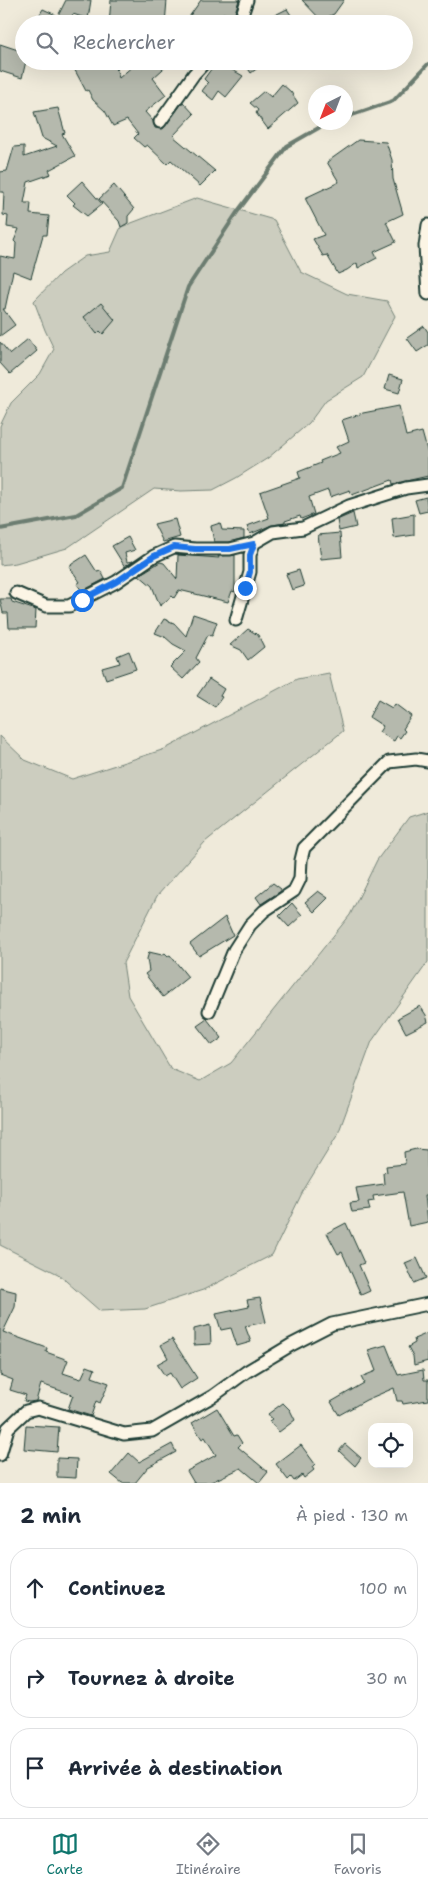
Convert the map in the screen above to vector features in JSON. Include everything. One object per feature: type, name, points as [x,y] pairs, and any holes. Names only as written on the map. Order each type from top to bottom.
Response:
[{"type":"street","points":[[242,15],[248,0]]},
{"type":"street","points":[[160,122],[198,70]]},
{"type":"street","points":[[428,225],[425,246],[428,294]]},
{"type":"street","points":[[16,593],[46,606],[69,606],[116,582],[154,556],[174,547],[230,549],[254,544],[273,532],[302,528],[349,506],[406,488],[428,485]]},
{"type":"street","points":[[236,620],[250,572],[250,555],[254,544]]},
{"type":"street","points":[[209,1011],[234,950],[250,925],[264,910],[294,891],[300,879],[304,848],[389,762],[416,759],[428,761]]},
{"type":"street","points":[[0,1455],[8,1428],[26,1412],[38,1408],[124,1434],[152,1431],[213,1396],[246,1372],[291,1345],[332,1324],[428,1304]]},
{"type":"shaded area","points":[[197,198],[274,220],[301,272],[347,294],[387,301],[395,316],[363,377],[326,400],[309,423],[268,458],[213,490],[181,491],[154,489],[67,548],[16,563],[0,565],[0,426],[11,403],[40,374],[54,349],[34,301],[61,273],[85,256],[110,252],[121,227]]},
{"type":"shaded area","points":[[329,673],[343,731],[205,842],[157,896],[123,963],[128,996],[171,1069],[200,1081],[231,1063],[350,915],[377,860],[409,817],[428,811],[428,962],[372,1041],[338,1134],[303,1191],[272,1255],[203,1290],[145,1309],[100,1311],[58,1274],[0,1245],[0,736],[25,760],[72,779],[165,749],[297,679]]},
{"type":"building","points":[[66,0],[91,0],[89,15],[58,15]]},
{"type":"building","points":[[111,0],[167,0],[166,15],[110,15]]},
{"type":"building","points":[[201,0],[239,0],[234,15],[223,13],[222,15],[190,15]]},
{"type":"building","points":[[302,0],[344,0],[334,14],[316,15]]},
{"type":"building","points":[[43,9],[56,15],[39,15]]},
{"type":"building","points":[[287,9],[291,15],[275,15]]},
{"type":"building","points":[[0,44],[15,49],[15,70],[24,70],[22,78],[0,71]]},
{"type":"building","points":[[75,70],[117,70],[119,78],[128,70],[162,70],[153,78],[166,95],[145,112],[153,121],[155,128],[163,129],[183,102],[194,114],[173,136],[215,171],[200,186],[171,160],[167,164],[147,145],[144,147],[134,138],[138,134],[127,120],[113,126],[105,111],[93,100],[88,90],[86,91]]},
{"type":"building","points":[[210,70],[233,70],[243,76],[226,97],[219,91],[213,100],[202,91],[208,83],[204,79]]},
{"type":"building","points":[[282,84],[291,92],[298,103],[268,129],[256,113],[258,110],[250,103],[264,91],[271,97]]},
{"type":"building","points":[[58,108],[65,133],[62,134],[75,156],[49,170],[51,174],[28,182],[24,203],[31,203],[30,214],[49,216],[47,235],[43,235],[31,278],[13,271],[5,309],[3,309],[15,325],[0,336],[0,256],[15,259],[16,243],[14,241],[19,229],[7,227],[8,216],[3,215],[4,192],[0,192],[0,172],[7,171],[14,147],[24,146],[24,157],[57,146],[42,138],[34,112]]},
{"type":"building","points":[[358,140],[386,142],[392,160],[393,179],[403,214],[386,222],[396,242],[374,252],[377,258],[358,268],[357,263],[338,274],[327,255],[323,256],[313,239],[324,235],[305,198],[339,182],[327,162]]},
{"type":"building","points":[[82,181],[102,204],[87,216],[73,205],[75,203],[67,195]]},
{"type":"building","points":[[114,185],[134,209],[128,216],[128,223],[121,227],[119,221],[99,199]]},
{"type":"building","points":[[101,303],[115,320],[103,334],[100,331],[97,334],[84,317]]},
{"type":"building","points":[[424,326],[428,332],[428,345],[417,352],[407,338]]},
{"type":"building","points":[[28,339],[37,351],[10,374],[0,363],[0,342],[10,354]]},
{"type":"building","points":[[389,375],[403,379],[399,393],[385,389]]},
{"type":"building","points":[[399,406],[406,436],[422,432],[428,454],[428,476],[393,484],[392,480],[352,495],[350,490],[330,497],[328,490],[309,497],[314,514],[301,519],[300,516],[285,521],[285,523],[272,525],[250,534],[247,526],[269,518],[260,492],[300,478],[298,472],[340,453],[336,447],[349,441],[342,420],[363,413]]},
{"type":"building","points":[[426,497],[428,511],[419,513],[415,500]]},
{"type":"building","points":[[353,513],[356,527],[339,531],[337,520]]},
{"type":"building","points":[[414,514],[414,535],[394,538],[392,518]]},
{"type":"building","points":[[175,519],[180,537],[163,542],[154,524]]},
{"type":"building","points":[[220,523],[222,530],[244,531],[244,538],[229,542],[214,542],[211,526]]},
{"type":"building","points":[[340,533],[342,557],[321,559],[318,535]]},
{"type":"building","points":[[128,537],[135,550],[125,553],[127,562],[133,561],[125,567],[112,546]]},
{"type":"building","points":[[86,555],[97,572],[101,571],[105,579],[82,591],[77,584],[80,582],[69,566]]},
{"type":"building","points":[[178,555],[219,558],[218,556],[235,555],[235,592],[232,591],[228,602],[179,590],[174,598],[172,596],[160,606],[152,586],[139,575],[160,562],[164,563],[177,579]]},
{"type":"building","points":[[299,570],[304,586],[292,590],[286,574]]},
{"type":"building","points":[[0,599],[11,599],[12,602],[36,610],[35,628],[9,628],[8,613],[3,613]]},
{"type":"building","points":[[193,614],[217,622],[212,636],[208,635],[196,658],[199,662],[183,679],[170,667],[186,651],[165,637],[155,633],[164,619],[174,623],[186,636]]},
{"type":"building","points":[[248,629],[258,635],[264,647],[248,660],[241,650],[230,645]]},
{"type":"building","points":[[129,651],[136,669],[106,679],[102,668],[120,663],[117,656]]},
{"type":"building","points":[[209,679],[224,689],[220,696],[222,697],[215,707],[197,696]]},
{"type":"building","points":[[378,700],[392,708],[395,704],[411,716],[403,729],[405,731],[400,738],[397,736],[394,741],[379,732],[383,726],[369,717]]},
{"type":"building","points":[[273,883],[281,891],[261,904],[256,897]]},
{"type":"building","points":[[318,891],[328,898],[314,912],[305,902]]},
{"type":"building","points":[[292,903],[302,915],[289,927],[279,916]]},
{"type":"building","points":[[225,917],[233,935],[199,956],[190,944]]},
{"type":"building","points":[[149,952],[170,955],[188,977],[163,997],[145,974],[149,971],[147,959]]},
{"type":"building","points":[[420,1006],[428,1022],[406,1033],[398,1018]]},
{"type":"building","points":[[207,1019],[222,1038],[212,1045],[197,1026]]},
{"type":"building","points":[[416,1149],[427,1150],[428,1195],[425,1195],[428,1222],[409,1226],[403,1192],[373,1196],[374,1201],[368,1202],[370,1210],[352,1212],[350,1203],[359,1202],[356,1188],[384,1184],[383,1173],[387,1172],[386,1166],[405,1164],[404,1152]]},
{"type":"building","points":[[346,1223],[364,1263],[359,1265],[370,1291],[361,1295],[342,1252],[338,1254],[327,1233]]},
{"type":"building","points":[[417,1258],[426,1278],[414,1283],[405,1263]]},
{"type":"building","points":[[0,1288],[16,1292],[15,1307],[3,1332],[47,1348],[46,1352],[68,1360],[63,1373],[81,1379],[87,1366],[95,1369],[92,1377],[109,1383],[100,1403],[96,1401],[91,1416],[68,1409],[73,1395],[41,1384],[36,1401],[24,1401],[26,1395],[10,1390],[13,1380],[0,1375]]},
{"type":"building","points":[[260,1298],[266,1322],[245,1326],[251,1342],[237,1346],[231,1328],[221,1330],[216,1314],[249,1307],[247,1300]]},
{"type":"building","points":[[210,1325],[211,1344],[194,1345],[194,1329]]},
{"type":"building","points":[[428,1333],[428,1361],[414,1365],[413,1356],[408,1347],[415,1343],[414,1339]]},
{"type":"building","points":[[172,1339],[197,1378],[180,1389],[170,1373],[165,1376],[157,1364],[168,1358],[161,1345]]},
{"type":"building","points":[[386,1345],[398,1375],[423,1370],[424,1380],[428,1380],[428,1400],[403,1404],[402,1401],[397,1401],[394,1388],[366,1400],[339,1415],[331,1402],[364,1383],[361,1377],[376,1371],[368,1350]]},
{"type":"building","points":[[283,1403],[290,1410],[295,1420],[279,1432],[269,1421],[272,1419],[268,1414]]},
{"type":"building","points":[[217,1408],[234,1436],[237,1435],[242,1443],[238,1447],[268,1472],[259,1483],[241,1468],[209,1483],[194,1483],[187,1471],[216,1455],[205,1437],[202,1439],[192,1423]]},
{"type":"building","points":[[26,1425],[59,1427],[57,1452],[24,1449]]},
{"type":"building","points":[[172,1444],[176,1452],[148,1467],[135,1483],[122,1483],[111,1474],[129,1453],[139,1462]]},
{"type":"building","points":[[345,1444],[361,1458],[355,1466],[339,1451]]},
{"type":"building","points":[[301,1445],[315,1464],[312,1467],[314,1470],[304,1478],[302,1475],[294,1481],[291,1477],[288,1480],[276,1464]]},
{"type":"building","points":[[57,1458],[77,1459],[76,1478],[57,1477]]},
{"type":"waterway","points":[[353,115],[393,101],[428,64]]},
{"type":"waterway","points":[[0,529],[76,515],[122,488],[188,287],[238,211],[287,146],[315,130]]},
{"type":"route","points":[[82,600],[116,582],[154,556],[174,547],[230,549],[254,544],[250,555],[250,572],[245,588]]}]
